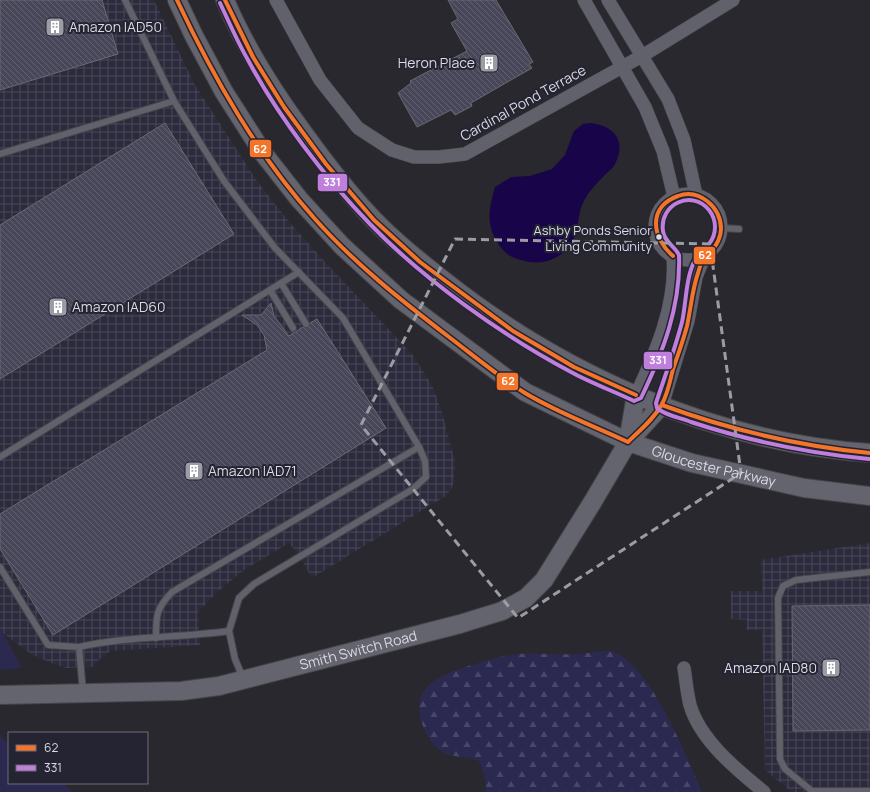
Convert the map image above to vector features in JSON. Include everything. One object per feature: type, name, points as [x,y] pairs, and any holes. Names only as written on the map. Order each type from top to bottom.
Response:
[{"type":"main road","name":"Gloucester Parkway","points":[[177,0],[194,36],[224,92],[263,153],[299,200],[342,246],[401,300],[525,392],[628,442],[692,463],[804,488],[870,496]]},
{"type":"main road","points":[[224,0],[253,57],[284,107],[326,164],[374,220],[426,267],[462,295],[513,331],[574,367],[636,395],[725,427],[772,438],[870,453]]},
{"type":"main road","name":"Smith Switch Road","points":[[628,442],[636,395]]},
{"type":"main road","name":"Smith Switch Road","points":[[0,695],[181,691],[219,686],[460,624],[516,605],[537,589],[544,580],[628,442],[662,405]]},
{"type":"street","name":"Cardinal Pond Terrace","points":[[276,0],[320,80],[358,128],[392,150],[414,157],[439,157],[465,154],[563,98],[623,67],[733,0]]},
{"type":"street","points":[[584,0],[623,67],[659,139],[664,151],[674,197]]},
{"type":"street","points":[[608,0],[668,99],[684,140],[696,195]]},
{"type":"street","points":[[662,405],[688,321],[696,277],[705,255],[716,243],[721,228],[720,220],[713,206],[702,197],[685,194],[674,197],[668,201],[659,212],[655,226],[658,240],[673,256],[689,259],[705,255]]},
{"type":"street","points":[[636,395],[660,338],[669,307],[674,280],[673,256]]},
{"type":"street","points":[[684,668],[690,704],[698,725],[734,767],[764,792]]},
{"type":"lane","points":[[125,0],[174,101],[224,181],[275,248],[343,318],[419,447],[425,461],[426,477],[413,490],[254,584],[239,598],[229,631],[235,659],[244,680]]},
{"type":"lane","points":[[0,154],[174,101]]},
{"type":"lane","points":[[721,228],[739,229]]},
{"type":"lane","points":[[0,457],[299,272]]},
{"type":"lane","points":[[281,283],[306,324]]},
{"type":"lane","points":[[270,290],[293,328]]},
{"type":"lane","points":[[156,638],[156,614],[160,604],[172,592],[419,447]]},
{"type":"lane","points":[[0,567],[48,645],[78,647],[104,641],[198,635],[229,631]]},
{"type":"lane","points":[[870,572],[796,580],[783,586],[778,598],[780,759],[785,769],[812,790],[870,791]]},
{"type":"lane","points":[[78,647],[84,693]]},
{"type":"highlighted area","points":[[455,239],[710,244],[741,473],[518,618],[361,425]]},
{"type":"shaded area","points":[[0,0],[154,0],[195,85],[257,181],[290,223],[412,354],[432,385],[442,412],[455,462],[454,481],[451,490],[444,497],[312,578],[300,557],[289,543],[244,570],[216,593],[198,612],[200,645],[110,651],[93,667],[66,668],[31,654],[3,633],[0,628]]},
{"type":"shaded area","points":[[591,123],[607,128],[617,137],[619,143],[618,158],[614,166],[593,187],[581,207],[572,242],[563,253],[544,262],[530,262],[509,255],[497,242],[491,227],[490,212],[495,187],[511,177],[530,176],[552,169],[565,155],[574,131],[583,124]]},
{"type":"shaded area","points":[[870,543],[870,792],[792,792],[765,770],[762,630],[747,630],[747,620],[731,619],[731,591],[762,591],[761,560]]},
{"type":"green space","points":[[0,628],[3,633],[22,668],[0,670]]},
{"type":"green space","points":[[608,651],[616,653],[630,662],[643,677],[667,715],[702,792],[486,792],[485,777],[479,761],[471,758],[450,755],[444,752],[432,743],[424,729],[419,707],[421,697],[425,689],[431,683],[448,673],[486,661],[513,655],[576,654]]},
{"type":"green space","points":[[0,736],[8,742],[8,784],[63,784],[73,792],[0,792]]},
{"type":"building","name":"Amazon IAD50","points":[[0,0],[102,0],[118,54],[0,90]]},
{"type":"building","name":"Heron Place","points":[[448,0],[496,0],[533,62],[529,64],[532,68],[471,103],[472,106],[455,115],[451,110],[417,127],[398,93],[411,83],[410,81],[467,51],[451,23],[458,19]]},
{"type":"building","name":"Amazon IAD60","points":[[165,123],[234,234],[0,379],[0,225]]},
{"type":"building","name":"Amazon IAD71","points":[[271,303],[274,316],[289,336],[303,327],[309,328],[310,323],[317,319],[386,428],[53,635],[0,549],[0,514],[267,350],[264,335],[257,325],[242,315],[261,315]]},
{"type":"building","name":"Amazon IAD80","points":[[870,605],[870,730],[793,731],[792,606]]},
{"type":"transit line","name":"62","points":[[177,0],[206,58],[238,115],[274,168],[330,236],[363,267],[414,310],[515,387],[550,407],[628,442],[651,419],[664,400],[687,326],[694,286],[701,262],[705,255],[715,246],[721,232],[720,221],[717,213],[713,207],[701,197],[686,194],[678,196],[668,201],[661,207],[657,215],[657,232],[666,249],[673,256]]},
{"type":"transit line","name":"62","points":[[225,0],[253,57],[284,107],[326,164],[374,220],[420,262],[513,331],[574,367],[636,395]]},
{"type":"transit line","name":"331","points":[[220,3],[233,32],[260,81],[273,103],[303,146],[336,187],[391,245],[439,286],[491,324],[545,358],[579,376],[634,401],[641,398],[663,346],[674,311],[679,274],[679,255],[665,238],[663,221],[666,213],[678,202],[686,200],[702,204],[709,210],[714,218],[714,236],[695,260],[689,277],[682,322],[656,403],[657,408],[664,413],[735,435],[801,450],[869,459]]},
{"type":"transit line","name":"62","points":[[662,405],[713,422],[764,436],[817,446],[870,453]]},
{"type":"place","name":"Amazon IAD50","points":[[55,27]]},
{"type":"place","name":"Heron Place","points":[[489,63]]},
{"type":"place","name":"Ashby Ponds Senior Living Community","points":[[659,237]]},
{"type":"place","name":"Amazon IAD60","points":[[58,307]]},
{"type":"place","name":"Amazon IAD71","points":[[194,471]]},
{"type":"place","name":"Amazon IAD80","points":[[831,668]]}]
